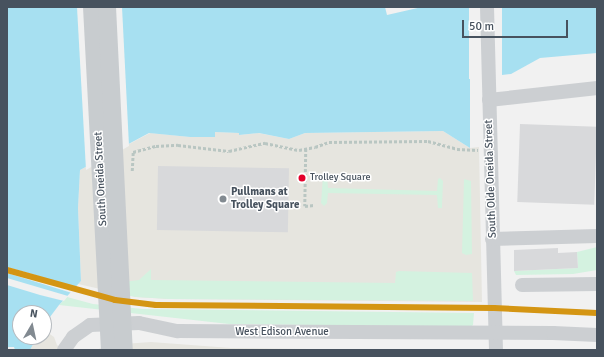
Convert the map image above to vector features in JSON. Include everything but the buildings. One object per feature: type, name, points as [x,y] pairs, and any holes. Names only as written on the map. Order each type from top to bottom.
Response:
[{"type":"main road","name":"South Oneida Street","points":[[92,7],[110,350]]},
{"type":"main road","name":"South Oneida Street","points":[[107,7],[124,350]]},
{"type":"street","name":"South Olde Oneida Street","points":[[487,7],[496,350]]},
{"type":"street","points":[[489,100],[597,88]]},
{"type":"street","points":[[492,239],[597,236]]},
{"type":"street","points":[[522,285],[597,284]]},
{"type":"street","name":"West Edison Avenue","points":[[64,350],[73,337],[90,325],[139,323],[178,331],[496,334],[553,333],[597,335]]},
{"type":"path","points":[[132,176],[133,152],[156,146],[178,145],[229,151],[265,143],[285,148],[306,149],[330,142],[428,141],[463,150],[490,150]]},
{"type":"path","points":[[306,149],[305,206],[314,205]]},
{"type":"shaded area","points":[[443,131],[470,148],[479,147],[482,302],[169,299],[136,297],[78,284],[81,281],[78,208],[80,170],[150,133],[190,137],[215,137],[215,132],[239,133],[240,135],[258,133],[289,139],[305,133]]},
{"type":"shaded area","points":[[52,336],[57,345],[63,350],[30,350],[33,345],[52,345]]},
{"type":"shaded area","points":[[151,342],[231,348],[380,350],[96,350],[110,345]]},
{"type":"green space","points":[[323,176],[327,176],[328,188],[437,191],[438,179],[440,178],[443,181],[442,208],[438,208],[437,195],[328,193],[327,203],[324,206],[321,203]]},
{"type":"green space","points":[[464,179],[471,181],[472,254],[466,255],[462,253]]},
{"type":"green space","points":[[597,247],[597,270],[573,274],[516,275],[514,271],[578,268],[577,252]]},
{"type":"green space","points":[[151,269],[151,280],[395,283],[396,272],[399,271],[472,273],[473,301],[169,299],[136,297],[119,294],[124,282],[139,280]]},
{"type":"green space","points":[[67,297],[93,304],[143,309],[474,313],[473,325],[471,327],[229,324],[59,305]]},
{"type":"water","points":[[7,7],[385,7],[387,15],[422,7],[597,7],[597,53],[540,58],[511,74],[470,79],[470,148],[443,131],[305,133],[289,139],[259,133],[239,135],[239,133],[215,132],[215,137],[190,137],[149,133],[80,170],[78,208],[81,281],[52,314],[52,305],[12,305],[12,345],[33,345],[30,350],[15,350],[14,347],[7,347]]},
{"type":"pier","points":[[77,7],[122,7],[129,146],[86,170]]},
{"type":"pier","points":[[469,7],[502,7],[502,79],[469,79]]},
{"type":"pier","points":[[7,267],[77,288],[72,293],[7,273]]},
{"type":"pier","points":[[7,278],[68,296],[64,301],[40,295],[7,285]]},
{"type":"transit line","points":[[7,270],[115,300],[156,305],[494,308],[597,313]]},
{"type":"place","name":"Trolley Square","points":[[302,178]]},
{"type":"place","name":"Pullmans at Trolley Square","points":[[223,199]]}]
